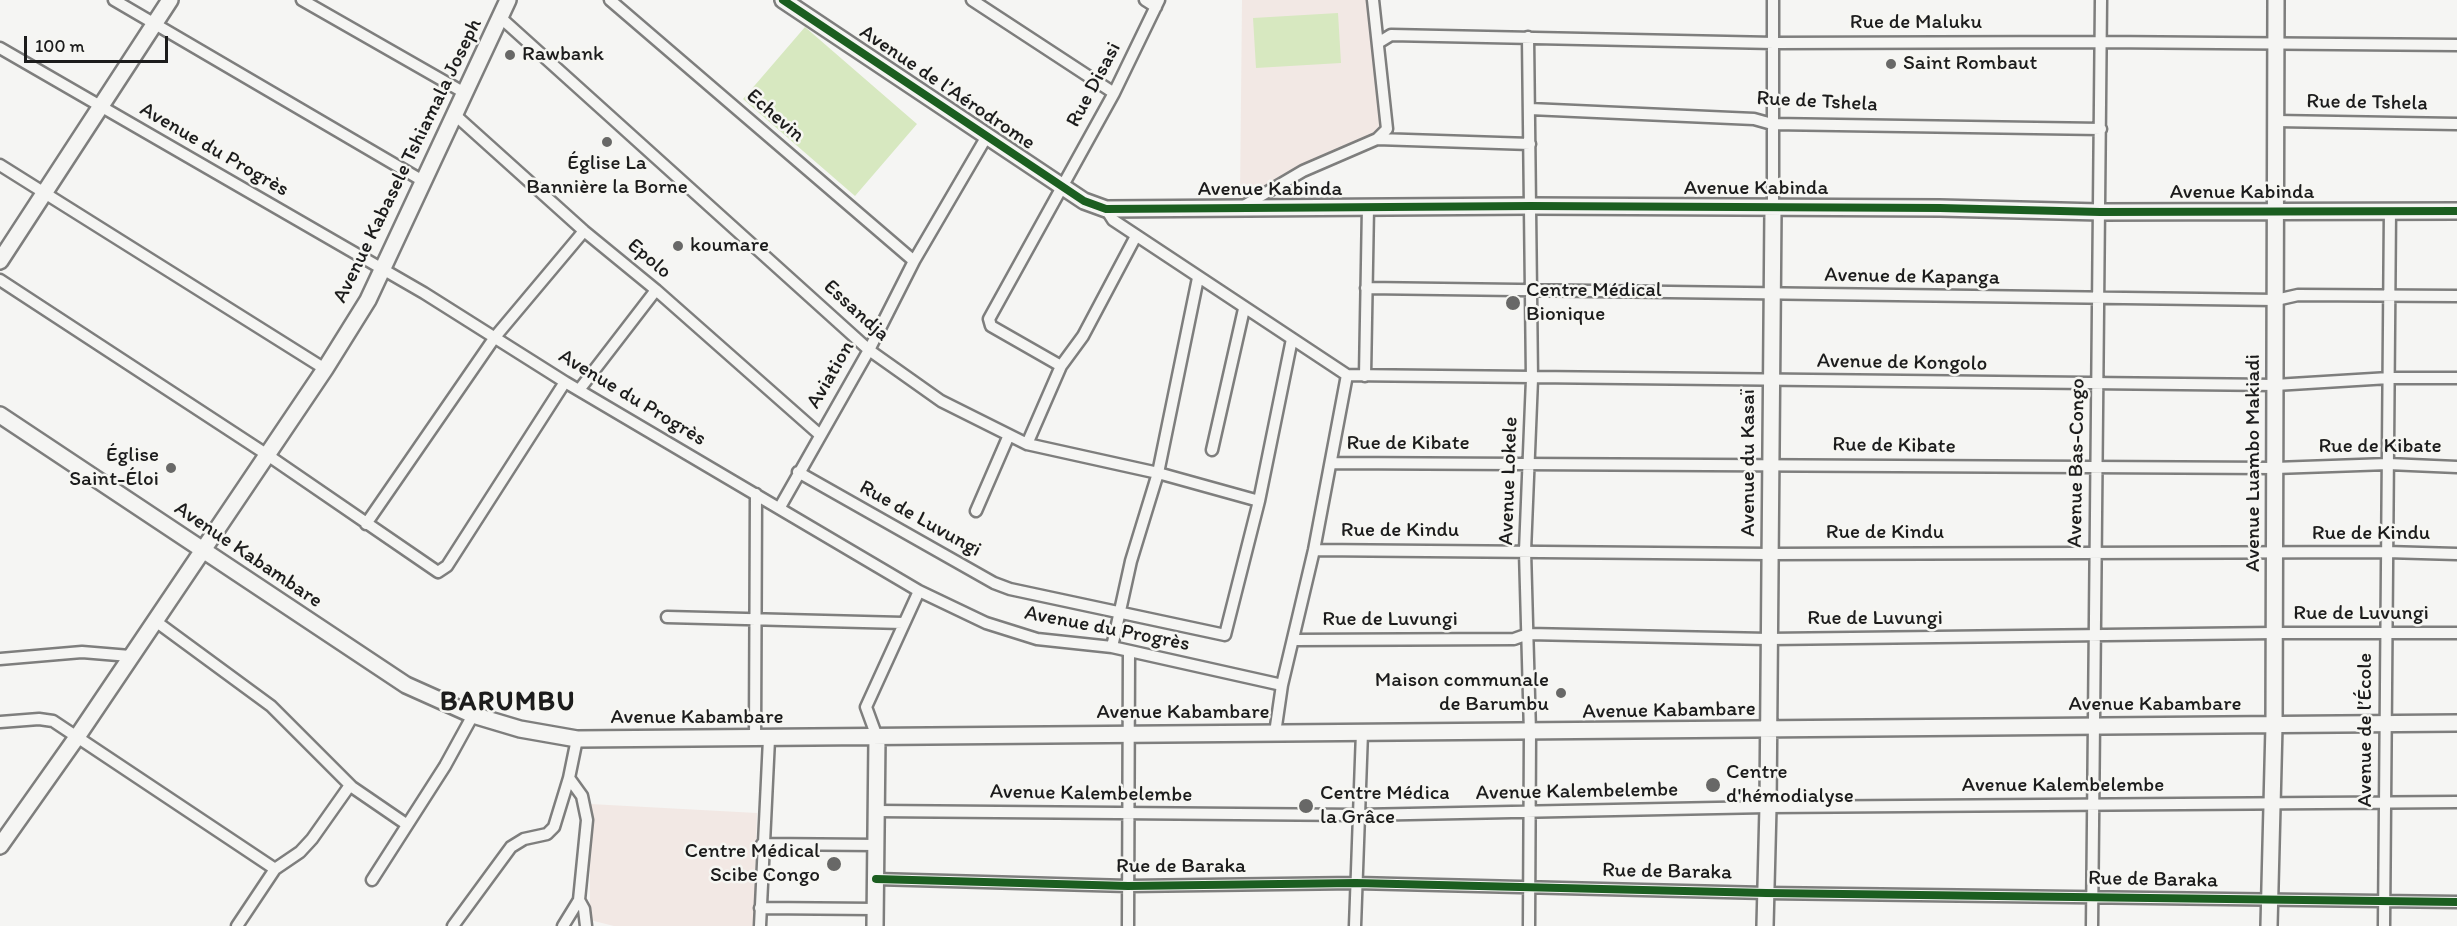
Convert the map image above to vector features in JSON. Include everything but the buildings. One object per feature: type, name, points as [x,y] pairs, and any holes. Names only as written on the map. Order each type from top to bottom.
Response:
[{"type":"main road","points":[[0,261],[170,0]]},
{"type":"main road","name":"Avenue de l’Aérodrome","points":[[783,0],[1060,186]]},
{"type":"main road","name":"Avenue Luambo Makiadi","points":[[2269,926],[2274,726],[2276,468],[2276,0]]},
{"type":"main road","name":"Avenue Kabasele Tshiamala Joseph","points":[[0,846],[77,737],[202,548],[325,369],[384,269],[503,6]]},
{"type":"main road","name":"Avenue Kabinda","points":[[1060,186],[1084,201],[1106,209],[1531,206],[2100,212],[2457,211]]},
{"type":"main road","name":"Avenue du Kasaï","points":[[1765,926],[1773,208]]},
{"type":"main road","name":"Avenue Kabambare","points":[[0,415],[406,685],[473,715],[520,729],[577,740],[2457,723]]},
{"type":"main road","points":[[875,926],[877,737]]},
{"type":"street","points":[[114,0],[423,182]]},
{"type":"street","points":[[302,0],[463,92]]},
{"type":"street","name":"Echevin","points":[[610,0],[914,261]]},
{"type":"street","points":[[972,0],[1114,93]]},
{"type":"street","points":[[1145,0],[1158,3]]},
{"type":"street","points":[[1242,207],[1303,171],[1377,139],[1387,129],[1388,119],[1373,0]]},
{"type":"street","name":"Avenue du Kasaï","points":[[1773,0],[1773,208]]},
{"type":"street","name":"Avenue Bas-Congo","points":[[2092,926],[2101,0]]},
{"type":"street","name":"Rue Disasi","points":[[1061,366],[991,326],[988,319],[1060,186],[1114,93],[1158,3]]},
{"type":"street","name":"Essandja","points":[[503,6],[869,351],[941,401],[1027,444],[1158,473],[1259,501]]},
{"type":"street","name":"Rue de Maluku","points":[[1378,43],[1391,35],[1774,43],[2101,42],[2457,45]]},
{"type":"street","name":"Avenue Lokele","points":[[1528,37],[1532,379],[1525,551],[1530,733],[1528,926]]},
{"type":"street","name":"Avenue du Progrès","points":[[0,48],[384,269],[565,382],[919,591],[986,623],[1037,639],[1112,646],[1282,685]]},
{"type":"street","name":"Rue de Tshela","points":[[1530,110],[1754,118],[1772,124],[2101,129]]},
{"type":"street","name":"Epolo","points":[[454,114],[584,231],[656,290],[819,434]]},
{"type":"street","name":"Rue de Tshela","points":[[2276,121],[2457,124]]},
{"type":"street","name":"Aviation","points":[[780,507],[819,434],[869,351],[914,261],[987,136]]},
{"type":"street","points":[[1377,139],[1530,144]]},
{"type":"street","points":[[0,165],[325,369]]},
{"type":"street","points":[[1365,375],[1368,207]]},
{"type":"street","points":[[1106,209],[1113,220],[1136,236],[1347,375],[1314,550],[1282,685],[1275,733]]},
{"type":"street","name":"Avenue de l’École","points":[[2384,926],[2390,210]]},
{"type":"street","points":[[366,524],[495,337],[584,231]]},
{"type":"street","points":[[1027,444],[1061,366],[1083,336],[1136,236]]},
{"type":"street","points":[[1112,646],[1134,551],[1158,473],[1198,278]]},
{"type":"street","points":[[0,280],[266,454],[432,570],[444,570],[565,382]]},
{"type":"street","name":"Avenue de Kapanga","points":[[1366,288],[2098,299],[2276,300],[2298,295],[2457,296]]},
{"type":"street","points":[[579,390],[656,290]]},
{"type":"street","points":[[1212,450],[1244,309]]},
{"type":"street","points":[[1259,501],[1292,339]]},
{"type":"street","name":"Avenue de Kongolo","points":[[1347,375],[1532,379],[2275,385],[2389,378],[2457,378]]},
{"type":"street","points":[[976,511],[1009,435]]},
{"type":"street","name":"Rue de Kibate","points":[[1331,463],[2276,468],[2388,464],[2457,467]]},
{"type":"street","name":"Rue de Luvungi","points":[[798,472],[994,583],[1010,589],[1119,614],[1221,635],[1227,632],[1259,501]]},
{"type":"street","points":[[756,494],[756,618],[762,739],[760,926]]},
{"type":"street","name":"Rue de Kindu","points":[[1314,550],[1770,554],[2386,552],[2457,554]]},
{"type":"street","points":[[877,737],[866,707],[919,591]]},
{"type":"street","points":[[667,617],[903,623]]},
{"type":"street","points":[[154,620],[271,706],[352,787],[406,824]]},
{"type":"street","name":"Rue de Luvungi","points":[[1294,640],[1514,639],[1528,634],[1768,639],[2457,633]]},
{"type":"street","points":[[1128,926],[1129,651]]},
{"type":"street","points":[[0,659],[82,652],[130,656]]},
{"type":"street","points":[[372,880],[445,766],[473,715]]},
{"type":"street","points":[[0,722],[39,719],[53,722],[275,869]]},
{"type":"street","points":[[1355,926],[1362,732]]},
{"type":"street","points":[[453,926],[511,847],[525,839],[547,834],[554,827],[569,778],[577,740]]},
{"type":"street","points":[[563,926],[579,900],[586,807],[569,778]]},
{"type":"street","points":[[237,926],[275,869],[300,852],[348,788],[352,787]]},
{"type":"street","name":"Avenue Kalembelembe","points":[[877,811],[1358,815],[1768,807],[2457,802]]},
{"type":"street","points":[[762,844],[877,845]]},
{"type":"street","name":"Rue de Baraka","points":[[876,879],[1128,886],[1356,883],[1766,893],[2457,902]]},
{"type":"street","points":[[579,900],[584,909],[586,926]]},
{"type":"street","points":[[760,908],[875,909]]},
{"type":"shaded area","points":[[1242,0],[1370,0],[1385,123],[1378,135],[1240,199]]},
{"type":"shaded area","points":[[590,804],[757,813],[754,926],[614,926],[590,920]]},
{"type":"green space","points":[[1338,13],[1341,63],[1256,68],[1253,18]]},
{"type":"green space","points":[[805,27],[917,124],[855,196],[743,99]]},
{"type":"cycle path","points":[[783,0],[1084,201],[1106,209],[1531,206],[1940,208],[2100,212],[2457,211]]},
{"type":"cycle path","points":[[876,879],[1128,886],[1356,883],[1766,893],[2457,902]]},
{"type":"place","name":"Rawbank","points":[[510,55]]},
{"type":"place","name":"Saint Rombaut","points":[[1891,64]]},
{"type":"place","name":"Église La Bannière la Borne","points":[[607,142]]},
{"type":"place","name":"koumare","points":[[678,246]]},
{"type":"place","name":"Centre Médical Bionique","points":[[1513,303]]},
{"type":"place","name":"Église Saint-Éloi","points":[[171,468]]},
{"type":"place","name":"Maison communale de Barumbu","points":[[1561,693]]},
{"type":"place","name":"Centre d'hémodialyse","points":[[1713,785]]},
{"type":"place","name":"Centre Médica la Grâce","points":[[1306,806]]},
{"type":"place","name":"Centre Médical Scibe Congo","points":[[834,864]]},
{"type":"district","name":"BARUMBU","points":[[508,703]]}]
